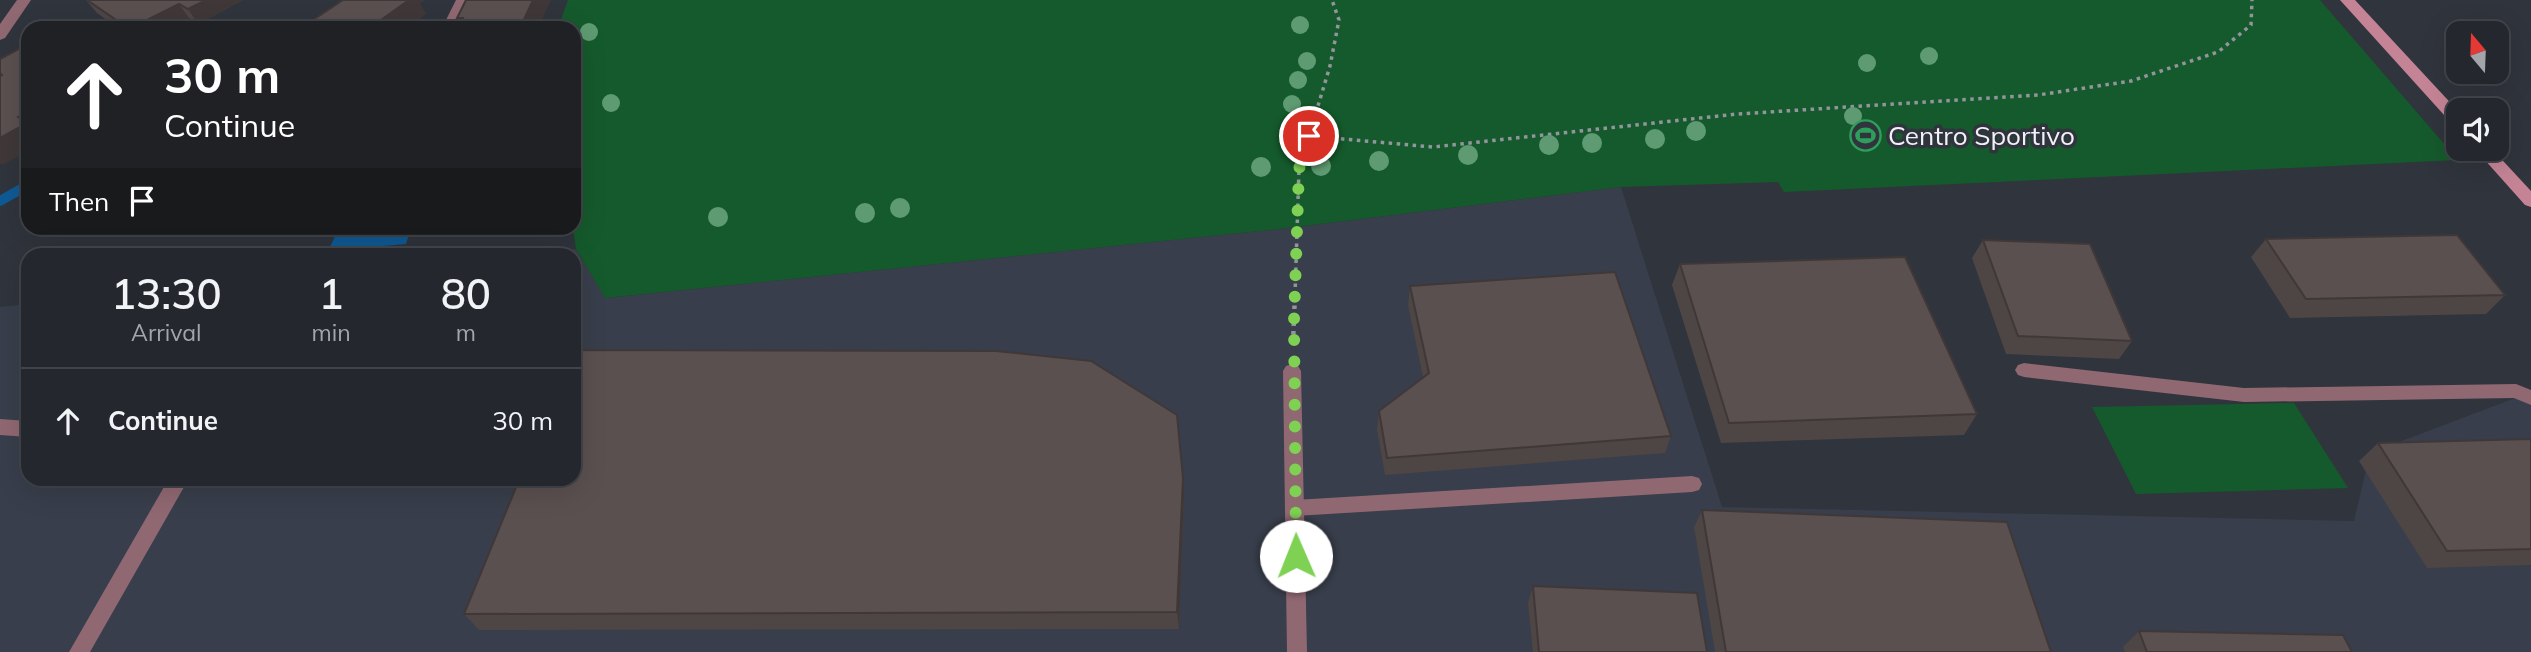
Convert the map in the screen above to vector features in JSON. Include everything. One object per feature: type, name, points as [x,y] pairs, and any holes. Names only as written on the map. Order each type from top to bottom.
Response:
[{"type":"street","points":[[0,35],[24,0]]},
{"type":"street","points":[[452,21],[463,0]]},
{"type":"street","points":[[2347,0],[2446,108]]},
{"type":"street","points":[[2494,161],[2531,201]]},
{"type":"street","points":[[2024,370],[2244,395],[2516,391],[2531,398]]},
{"type":"street","points":[[1292,371],[1297,652]]},
{"type":"street","points":[[0,427],[21,428]]},
{"type":"street","points":[[1295,508],[1692,484]]},
{"type":"street","points":[[79,652],[175,486]]},
{"type":"path","points":[[1292,371],[1299,169],[1330,66],[1339,20],[1332,0]]},
{"type":"path","points":[[1309,136],[1433,147],[1737,114],[2038,94],[2130,81],[2218,52],[2251,26],[2252,0]]},
{"type":"shaded area","points":[[1621,187],[1722,507],[2354,521],[2370,453],[2531,392],[2531,652],[0,652],[0,307],[21,305],[21,486],[581,486],[581,257],[606,298],[1279,229]]},
{"type":"green space","points":[[568,0],[2320,0],[2446,146],[2446,161],[1784,192],[1778,182],[1621,187],[1279,229],[605,298],[581,257],[581,248],[576,248],[574,235],[581,235],[581,21],[560,21]]},
{"type":"green space","points":[[2294,403],[2348,488],[2136,494],[2092,407]]},
{"type":"water","points":[[336,235],[409,235],[406,244],[329,248]]},
{"type":"building","points":[[87,0],[206,0],[188,9],[179,4],[145,21],[118,21]]},
{"type":"building","points":[[343,0],[409,0],[381,20],[384,21],[312,21]]},
{"type":"building","points":[[466,0],[533,0],[523,21],[462,21],[463,18],[457,18]]},
{"type":"building","points":[[21,48],[21,115],[18,117],[21,119],[21,126],[0,138],[2,75],[0,59]]},
{"type":"building","points":[[2457,235],[2505,295],[2306,299],[2266,239]]},
{"type":"building","points":[[1983,240],[2090,244],[2132,341],[2018,336]]},
{"type":"building","points":[[1905,257],[1977,414],[1729,423],[1680,264]]},
{"type":"building","points":[[1615,272],[1671,436],[1387,458],[1379,411],[1429,373],[1410,286]]},
{"type":"building","points":[[581,350],[996,351],[1091,361],[1177,415],[1183,478],[1177,612],[464,614],[517,486],[581,486]]},
{"type":"building","points":[[2531,439],[2531,549],[2447,551],[2378,443]]},
{"type":"building","points":[[1702,510],[2007,522],[2051,652],[1726,652]]},
{"type":"building","points":[[1533,586],[1697,593],[1707,652],[1539,652]]},
{"type":"building","points":[[2139,631],[2343,635],[2352,652],[2147,652]]},
{"type":"waterway","points":[[0,201],[21,189]]},
{"type":"place","name":"Centro Sportivo","points":[[1865,136]]},
{"type":"route","points":[[1296,556],[1292,371],[1299,169],[1309,136]]}]
